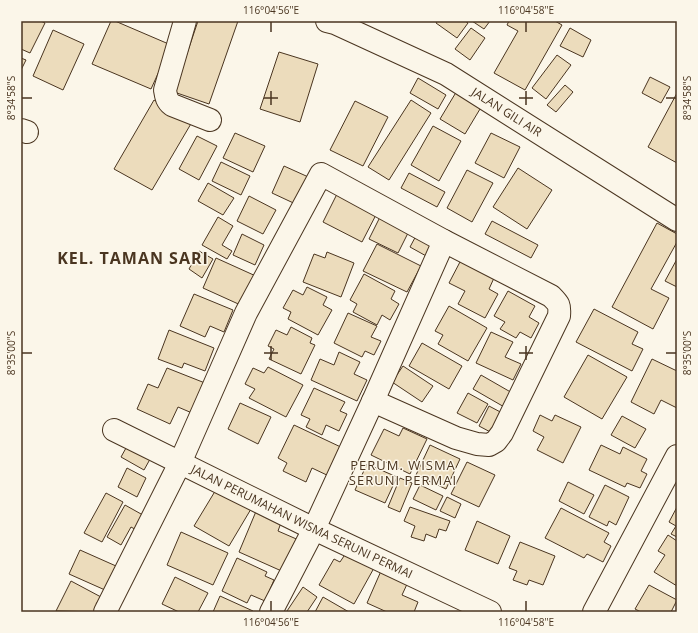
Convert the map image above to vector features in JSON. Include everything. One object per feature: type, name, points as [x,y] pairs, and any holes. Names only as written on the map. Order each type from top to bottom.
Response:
[{"type":"street","points":[[185,21],[165,90],[166,96],[172,105],[210,120]]},
{"type":"street","name":"JALAN GILI AIR","points":[[327,21],[335,23],[446,74],[677,220]]},
{"type":"street","points":[[105,612],[180,463],[246,313],[321,174],[444,241],[551,296],[559,303],[559,316],[502,434],[496,441],[489,445],[477,444],[456,438],[373,401]]},
{"type":"street","points":[[271,612],[314,529],[444,241]]},
{"type":"street","name":"JALAN PERUMAHAN WISMA SERUNI PERMAI","points":[[114,430],[314,529],[490,612]]},
{"type":"street","points":[[594,612],[677,456]]},
{"type":"building","points":[[21,21],[41,21],[45,23],[30,53],[21,49]]},
{"type":"building","points":[[111,21],[115,21],[171,45],[151,89],[92,64]]},
{"type":"building","points":[[198,21],[238,21],[209,104],[174,92]]},
{"type":"building","points":[[437,21],[465,21],[468,23],[457,38],[436,23]]},
{"type":"building","points":[[472,21],[490,21],[484,29]]},
{"type":"building","points":[[509,21],[555,21],[562,25],[525,90],[494,73],[518,31],[507,25]]},
{"type":"building","points":[[471,28],[485,38],[470,60],[455,49]]},
{"type":"building","points":[[570,28],[591,40],[583,57],[560,46]]},
{"type":"building","points":[[53,30],[84,44],[63,90],[33,76]]},
{"type":"building","points":[[279,52],[318,64],[300,122],[260,109]]},
{"type":"building","points":[[557,55],[571,65],[546,99],[532,88]]},
{"type":"building","points":[[21,58],[26,60],[21,70]]},
{"type":"building","points":[[650,77],[670,87],[661,103],[642,93]]},
{"type":"building","points":[[418,78],[446,95],[438,109],[410,93]]},
{"type":"building","points":[[565,85],[573,92],[556,112],[547,105]]},
{"type":"building","points":[[458,89],[483,104],[465,134],[440,119]]},
{"type":"building","points":[[677,93],[677,163],[648,147]]},
{"type":"building","points":[[154,100],[192,122],[152,190],[114,169]]},
{"type":"building","points":[[411,100],[431,113],[389,180],[368,167]]},
{"type":"building","points":[[355,101],[388,117],[363,166],[330,150]]},
{"type":"building","points":[[433,126],[461,141],[439,181],[411,165]]},
{"type":"building","points":[[235,133],[265,146],[253,172],[223,158]]},
{"type":"building","points":[[491,133],[520,147],[504,178],[475,163]]},
{"type":"building","points":[[197,136],[217,146],[199,180],[179,169]]},
{"type":"building","points":[[221,162],[250,176],[241,195],[212,181]]},
{"type":"building","points":[[284,166],[315,180],[302,207],[272,193]]},
{"type":"building","points":[[518,168],[552,190],[527,229],[493,207]]},
{"type":"building","points":[[467,170],[493,183],[472,222],[447,208]]},
{"type":"building","points":[[409,173],[445,192],[437,207],[401,188]]},
{"type":"building","points":[[208,183],[234,198],[223,215],[198,201]]},
{"type":"building","points":[[340,188],[379,209],[362,242],[323,222]]},
{"type":"building","points":[[249,196],[276,210],[263,234],[237,221]]},
{"type":"building","points":[[383,211],[412,225],[398,253],[369,239]]},
{"type":"building","points":[[218,217],[233,226],[222,245],[232,251],[227,259],[202,245]]},
{"type":"building","points":[[492,221],[538,245],[531,258],[485,234]]},
{"type":"building","points":[[657,223],[677,234],[677,242],[651,289],[669,298],[653,329],[612,307]]},
{"type":"building","points":[[418,232],[435,242],[428,257],[410,247]]},
{"type":"building","points":[[242,234],[264,245],[255,265],[233,255]]},
{"type":"building","points":[[377,244],[421,266],[407,292],[363,271]]},
{"type":"building","points":[[199,251],[213,259],[202,278],[189,269]]},
{"type":"building","points":[[327,252],[354,263],[341,297],[303,282],[314,254],[325,258]]},
{"type":"building","points":[[216,258],[258,277],[245,307],[203,288]]},
{"type":"building","points":[[677,259],[677,287],[665,281]]},
{"type":"building","points":[[461,260],[494,278],[489,289],[498,294],[485,318],[458,304],[465,291],[449,283]]},
{"type":"building","points":[[364,274],[395,291],[391,299],[399,304],[390,320],[382,315],[377,325],[353,312],[357,304],[350,300]]},
{"type":"building","points":[[307,287],[327,297],[323,305],[332,310],[318,335],[288,319],[291,312],[283,308],[293,290],[303,295]]},
{"type":"building","points":[[508,291],[535,306],[529,317],[539,323],[531,338],[520,332],[516,338],[500,329],[505,322],[494,316]]},
{"type":"building","points":[[194,294],[233,310],[224,332],[210,326],[205,337],[180,326]]},
{"type":"building","points":[[449,306],[487,328],[468,361],[438,344],[443,335],[435,331]]},
{"type":"building","points":[[594,309],[638,332],[632,344],[643,349],[632,371],[576,342]]},
{"type":"building","points":[[348,313],[377,326],[371,337],[381,341],[374,355],[365,351],[362,357],[334,343]]},
{"type":"building","points":[[291,327],[312,338],[310,343],[315,345],[301,374],[269,359],[274,349],[268,346],[276,330],[287,335]]},
{"type":"building","points":[[169,330],[214,348],[205,371],[184,363],[182,368],[158,359]]},
{"type":"building","points":[[491,332],[513,342],[505,357],[521,364],[513,380],[476,363]]},
{"type":"building","points":[[422,343],[462,366],[449,389],[409,366]]},
{"type":"building","points":[[339,352],[360,362],[354,374],[367,380],[357,401],[311,380],[320,359],[334,365]]},
{"type":"building","points":[[588,355],[627,377],[602,419],[564,397]]},
{"type":"building","points":[[652,359],[677,371],[677,408],[661,400],[654,414],[631,402]]},
{"type":"building","points":[[403,366],[433,386],[422,402],[392,382]]},
{"type":"building","points":[[268,367],[303,385],[286,417],[249,398],[255,389],[245,384],[253,368],[264,373]]},
{"type":"building","points":[[167,368],[205,383],[192,413],[178,407],[170,424],[137,409],[148,384],[158,388]]},
{"type":"building","points":[[481,375],[514,394],[506,408],[473,389]]},
{"type":"building","points":[[314,388],[345,402],[340,411],[347,414],[339,431],[326,425],[322,435],[306,427],[310,419],[301,415]]},
{"type":"building","points":[[468,393],[488,404],[477,423],[457,413]]},
{"type":"building","points":[[240,403],[271,417],[258,444],[228,429]]},
{"type":"building","points":[[489,406],[506,415],[496,435],[479,426]]},
{"type":"building","points":[[540,415],[552,421],[555,415],[581,427],[563,463],[537,450],[544,437],[533,431]]},
{"type":"building","points":[[622,416],[646,429],[635,448],[611,435]]},
{"type":"building","points":[[294,425],[345,449],[331,477],[312,468],[306,482],[283,471],[287,463],[278,458]]},
{"type":"building","points":[[403,428],[427,439],[410,474],[371,455],[384,429],[399,436]]},
{"type":"building","points":[[131,439],[154,452],[144,470],[121,457]]},
{"type":"building","points":[[430,445],[460,459],[446,489],[416,475]]},
{"type":"building","points":[[601,445],[620,454],[623,447],[647,459],[641,471],[647,474],[640,488],[627,483],[625,487],[589,470]]},
{"type":"building","points":[[467,462],[495,475],[479,507],[451,494]]},
{"type":"building","points":[[367,464],[397,477],[385,503],[355,490]]},
{"type":"building","points":[[127,468],[146,478],[137,497],[118,487]]},
{"type":"building","points":[[400,478],[412,483],[400,512],[388,507]]},
{"type":"building","points":[[568,482],[594,495],[584,514],[559,501]]},
{"type":"building","points":[[420,485],[443,496],[436,510],[413,499]]},
{"type":"building","points":[[605,485],[629,497],[616,525],[609,521],[607,526],[589,517]]},
{"type":"building","points":[[217,488],[251,509],[229,546],[194,526]]},
{"type":"building","points":[[106,493],[123,502],[102,542],[84,533]]},
{"type":"building","points":[[447,497],[461,504],[455,518],[440,511]]},
{"type":"building","points":[[125,505],[150,519],[142,533],[131,527],[121,545],[107,537]]},
{"type":"building","points":[[410,507],[450,521],[446,531],[439,529],[436,538],[426,534],[424,541],[411,537],[415,526],[404,521]]},
{"type":"building","points":[[677,507],[677,537],[671,534],[676,526],[669,522]]},
{"type":"building","points":[[561,508],[609,533],[604,542],[611,546],[603,562],[587,554],[584,558],[545,538]]},
{"type":"building","points":[[257,509],[282,520],[278,531],[301,541],[286,573],[239,552]]},
{"type":"building","points":[[477,521],[510,536],[498,564],[465,550]]},
{"type":"building","points":[[181,532],[228,553],[213,585],[167,565]]},
{"type":"building","points":[[668,535],[677,541],[677,586],[654,572],[665,555],[658,551]]},
{"type":"building","points":[[520,542],[555,556],[543,585],[529,580],[527,585],[513,580],[517,571],[509,568]]},
{"type":"building","points":[[80,550],[116,566],[105,590],[69,574]]},
{"type":"building","points":[[346,553],[374,568],[354,604],[319,585],[334,559],[340,562]]},
{"type":"building","points":[[237,558],[267,572],[265,576],[274,580],[265,601],[251,595],[247,603],[222,591]]},
{"type":"building","points":[[381,571],[408,582],[402,595],[418,602],[414,612],[387,612],[367,603]]},
{"type":"building","points":[[175,577],[208,593],[198,612],[179,612],[162,604]]},
{"type":"building","points":[[71,581],[101,597],[96,604],[104,609],[102,612],[56,611]]},
{"type":"building","points":[[649,585],[677,600],[671,612],[641,612],[635,609]]},
{"type":"building","points":[[303,587],[317,597],[307,612],[288,612],[287,611]]},
{"type":"building","points":[[220,596],[253,611],[213,612]]},
{"type":"building","points":[[323,597],[349,612],[315,612]]},
{"type":"district","name":"KEL. TAMAN SARI","points":[[133,258]]},
{"type":"district","name":"PERUM. WISMA SERUNI PERMAI","points":[[403,472]]}]
